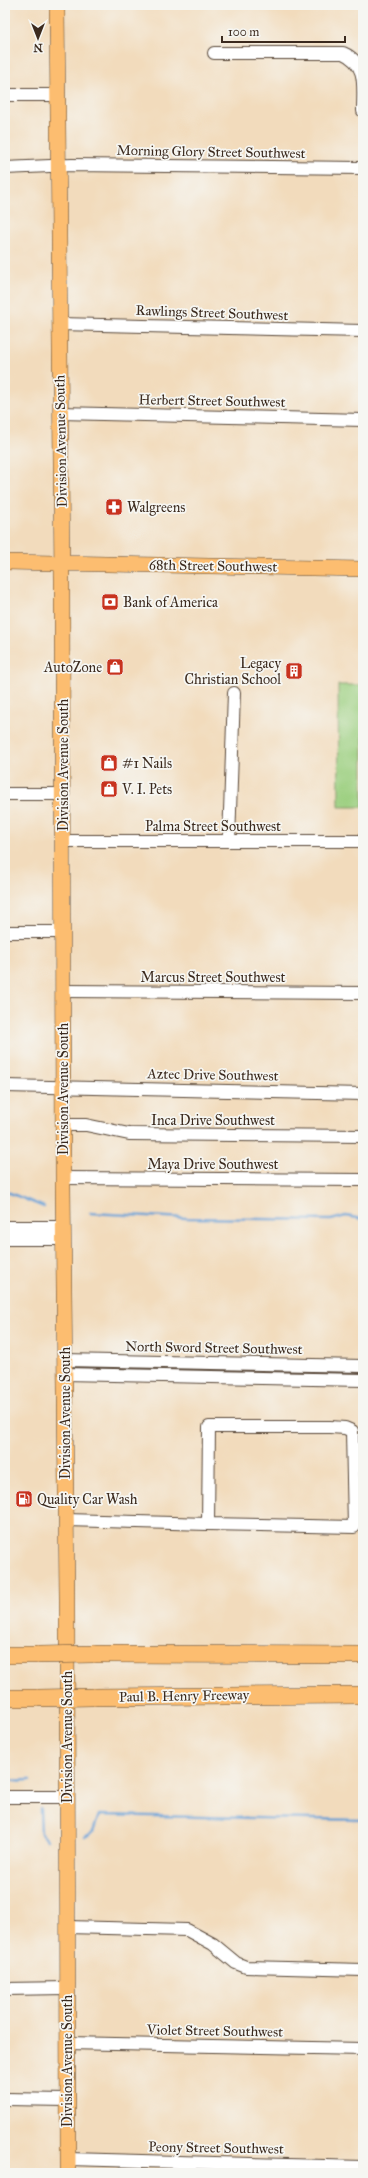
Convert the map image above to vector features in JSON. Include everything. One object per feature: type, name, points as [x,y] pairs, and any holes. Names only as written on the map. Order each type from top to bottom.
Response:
[{"type":"highway","points":[[232,1654],[254,1648],[363,1646]]},
{"type":"highway","points":[[5,1655],[363,1655]]},
{"type":"highway","name":"Paul B. Henry Freeway","points":[[5,1698],[363,1695]]},
{"type":"highway","points":[[196,1696],[230,1702],[363,1703]]},
{"type":"main road","name":"Division Avenue South","points":[[57,5],[62,563],[63,1233],[66,1520],[68,2166]]},
{"type":"main road","name":"68th Street Southwest","points":[[5,562],[363,569]]},
{"type":"street","points":[[214,53],[343,53],[353,57],[362,70],[363,111]]},
{"type":"street","points":[[5,96],[58,95]]},
{"type":"street","name":"Morning Glory Street Southwest","points":[[5,168],[59,166],[363,168]]},
{"type":"street","name":"Rawlings Street Southwest","points":[[59,324],[363,331]]},
{"type":"street","name":"Herbert Street Southwest","points":[[60,413],[363,420]]},
{"type":"street","points":[[229,841],[234,693]]},
{"type":"street","points":[[5,794],[63,794]]},
{"type":"street","name":"Palma Street Southwest","points":[[63,841],[363,841]]},
{"type":"street","points":[[5,932],[63,932]]},
{"type":"street","name":"Marcus Street Southwest","points":[[63,991],[363,993]]},
{"type":"street","name":"Aztec Drive Southwest","points":[[5,1086],[363,1094]]},
{"type":"street","name":"Inca Drive Southwest","points":[[63,1125],[86,1125],[123,1134],[363,1136]]},
{"type":"street","name":"Maya Drive Southwest","points":[[63,1178],[363,1180]]},
{"type":"street","points":[[5,1227],[63,1233]]},
{"type":"street","points":[[5,1238],[63,1233]]},
{"type":"street","name":"North Sword Street Southwest","points":[[64,1367],[363,1366]]},
{"type":"street","name":"North Sword Street Southwest","points":[[64,1367],[363,1380]]},
{"type":"street","points":[[66,1520],[208,1524],[354,1527],[352,1431],[330,1427],[209,1427],[208,1524]]},
{"type":"street","points":[[5,1797],[67,1796]]},
{"type":"street","points":[[67,1927],[187,1930],[213,1944],[236,1964],[246,1967],[363,1970]]},
{"type":"street","points":[[5,1989],[67,1988]]},
{"type":"street","name":"Violet Street Southwest","points":[[67,2043],[363,2048]]},
{"type":"street","points":[[5,2099],[67,2100]]},
{"type":"street","name":"Peony Street Southwest","points":[[68,2166],[363,2166]]},
{"type":"green space","points":[[338,685],[363,685],[363,807],[339,807]]},
{"type":"waterway","points":[[5,1191],[44,1207]]},
{"type":"waterway","points":[[90,1213],[186,1218],[331,1220],[346,1216],[363,1219]]},
{"type":"waterway","points":[[5,1781],[30,1780]]},
{"type":"waterway","points":[[40,1809],[41,1833],[47,1840]]},
{"type":"waterway","points":[[85,1837],[93,1832],[99,1815],[363,1820]]},
{"type":"place","name":"Walgreens","points":[[114,507]]},
{"type":"place","name":"Bank of America","points":[[110,602]]},
{"type":"place","name":"AutoZone","points":[[115,667]]},
{"type":"place","name":"Legacy Christian School","points":[[294,671]]},
{"type":"place","name":"#1 Nails","points":[[109,763]]},
{"type":"place","name":"V. I. Pets","points":[[109,789]]},
{"type":"place","name":"Quality Car Wash","points":[[24,1499]]}]
